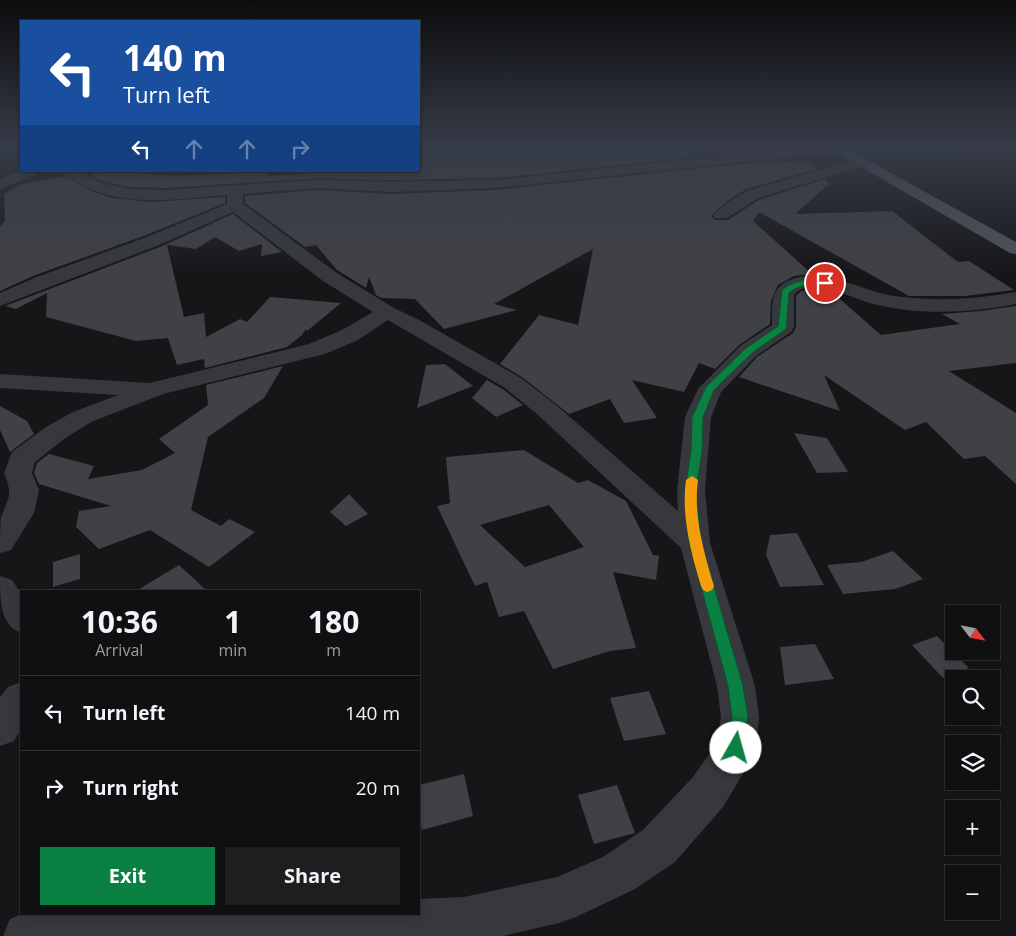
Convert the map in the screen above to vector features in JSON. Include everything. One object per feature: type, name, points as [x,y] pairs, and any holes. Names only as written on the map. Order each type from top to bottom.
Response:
[{"type":"main road","points":[[910,190],[1016,249]]},
{"type":"street","points":[[109,190],[129,194],[235,198],[284,190]]},
{"type":"street","points":[[721,215],[730,207],[761,190]]},
{"type":"street","points":[[0,300],[41,282],[153,241],[235,198]]},
{"type":"street","points":[[235,198],[330,277],[387,312],[414,325],[513,383],[546,409],[695,542]]},
{"type":"street","points":[[27,936],[183,918],[342,925],[464,921],[559,900],[619,873],[659,846],[708,792],[736,748],[740,717],[736,686],[695,542],[690,490],[696,452],[698,417],[710,389],[748,351],[783,327],[783,300],[785,292],[792,286],[803,282],[825,283],[879,299],[935,306],[986,304],[1016,298]]},
{"type":"street","points":[[0,542],[20,513],[25,490],[18,473],[22,458],[55,433],[82,418],[155,389],[317,349],[350,335],[387,312]]},
{"type":"street","points":[[0,381],[155,389]]},
{"type":"street","points":[[0,589],[20,618]]},
{"type":"street","points":[[0,728],[20,699]]},
{"type":"building","points":[[12,190],[90,190],[112,198],[151,202],[225,197],[225,203],[146,235],[33,276],[0,291],[0,227],[5,220],[4,194]]},
{"type":"building","points":[[318,190],[391,194],[495,190],[745,190],[726,202],[711,216],[715,220],[728,220],[759,200],[791,190],[823,190],[795,214],[892,211],[958,262],[969,261],[1014,290],[965,296],[909,296],[759,212],[753,221],[812,274],[794,276],[778,285],[771,301],[770,324],[739,345],[715,369],[699,363],[684,392],[632,380],[657,418],[624,423],[610,399],[569,414],[522,377],[500,364],[539,315],[578,325],[593,249],[494,304],[517,310],[444,329],[415,299],[381,298],[376,295],[369,277],[366,288],[337,270],[316,245],[305,247],[245,203],[245,196]]},
{"type":"building","points":[[233,214],[282,252],[261,256],[262,244],[239,251],[215,237],[196,249],[167,245],[184,317],[204,313],[206,337],[240,319],[247,322],[270,297],[341,303],[307,331],[306,329],[302,335],[287,347],[205,368],[204,359],[177,365],[168,338],[136,341],[46,317],[47,293],[16,309],[5,306],[160,247]]},
{"type":"building","points":[[809,289],[833,293],[881,335],[960,324],[942,314],[1016,306],[1016,363],[949,371],[1016,413],[1016,484],[985,456],[964,459],[926,422],[905,430],[824,375],[840,411],[739,377],[757,357],[793,333],[796,327],[796,296],[801,291]]},
{"type":"building","points":[[445,364],[473,386],[417,408],[426,365]]},
{"type":"building","points":[[283,366],[264,398],[208,437],[191,510],[221,526],[229,519],[255,532],[209,567],[150,530],[99,549],[76,527],[79,511],[111,506],[39,484],[34,473],[37,463],[49,454],[94,466],[88,479],[142,470],[175,453],[159,439],[208,405],[206,385]]},
{"type":"building","points":[[487,380],[523,405],[496,417],[472,398]]},
{"type":"building","points":[[0,406],[27,421],[34,434],[10,452],[0,430]]},
{"type":"building","points":[[794,433],[827,438],[848,472],[817,473]]},
{"type":"building","points":[[524,450],[578,483],[588,480],[626,501],[653,555],[659,556],[656,580],[613,572],[636,648],[610,651],[553,669],[524,611],[499,617],[487,582],[475,586],[437,506],[450,503],[446,457]],"holes":[[[549,505],[584,547],[525,567],[480,525]]]},
{"type":"building","points":[[349,494],[368,514],[346,526],[330,512]]},
{"type":"building","points":[[797,533],[824,585],[780,587],[766,555],[770,535]]},
{"type":"building","points":[[893,551],[923,579],[895,589],[843,594],[827,565],[861,562]]},
{"type":"building","points":[[80,554],[80,579],[53,587],[53,562]]},
{"type":"building","points":[[179,565],[206,590],[138,590]]},
{"type":"building","points":[[937,636],[945,644],[945,660],[961,660],[969,668],[964,670],[945,670],[945,677],[943,678],[912,645]]},
{"type":"building","points":[[815,644],[834,679],[785,685],[780,647]]},
{"type":"building","points":[[649,691],[666,734],[624,741],[610,698]]},
{"type":"building","points":[[464,774],[473,816],[422,830],[420,785]]},
{"type":"building","points":[[617,785],[635,833],[594,844],[578,795]]},
{"type":"slow traffic","points":[[692,480],[690,490],[695,542],[707,586]]},
{"type":"route","points":[[736,748],[740,717],[736,686],[695,542],[690,490],[696,452],[698,417],[710,389],[748,351],[783,327],[783,300],[785,292],[792,286],[803,282],[825,283]]}]
